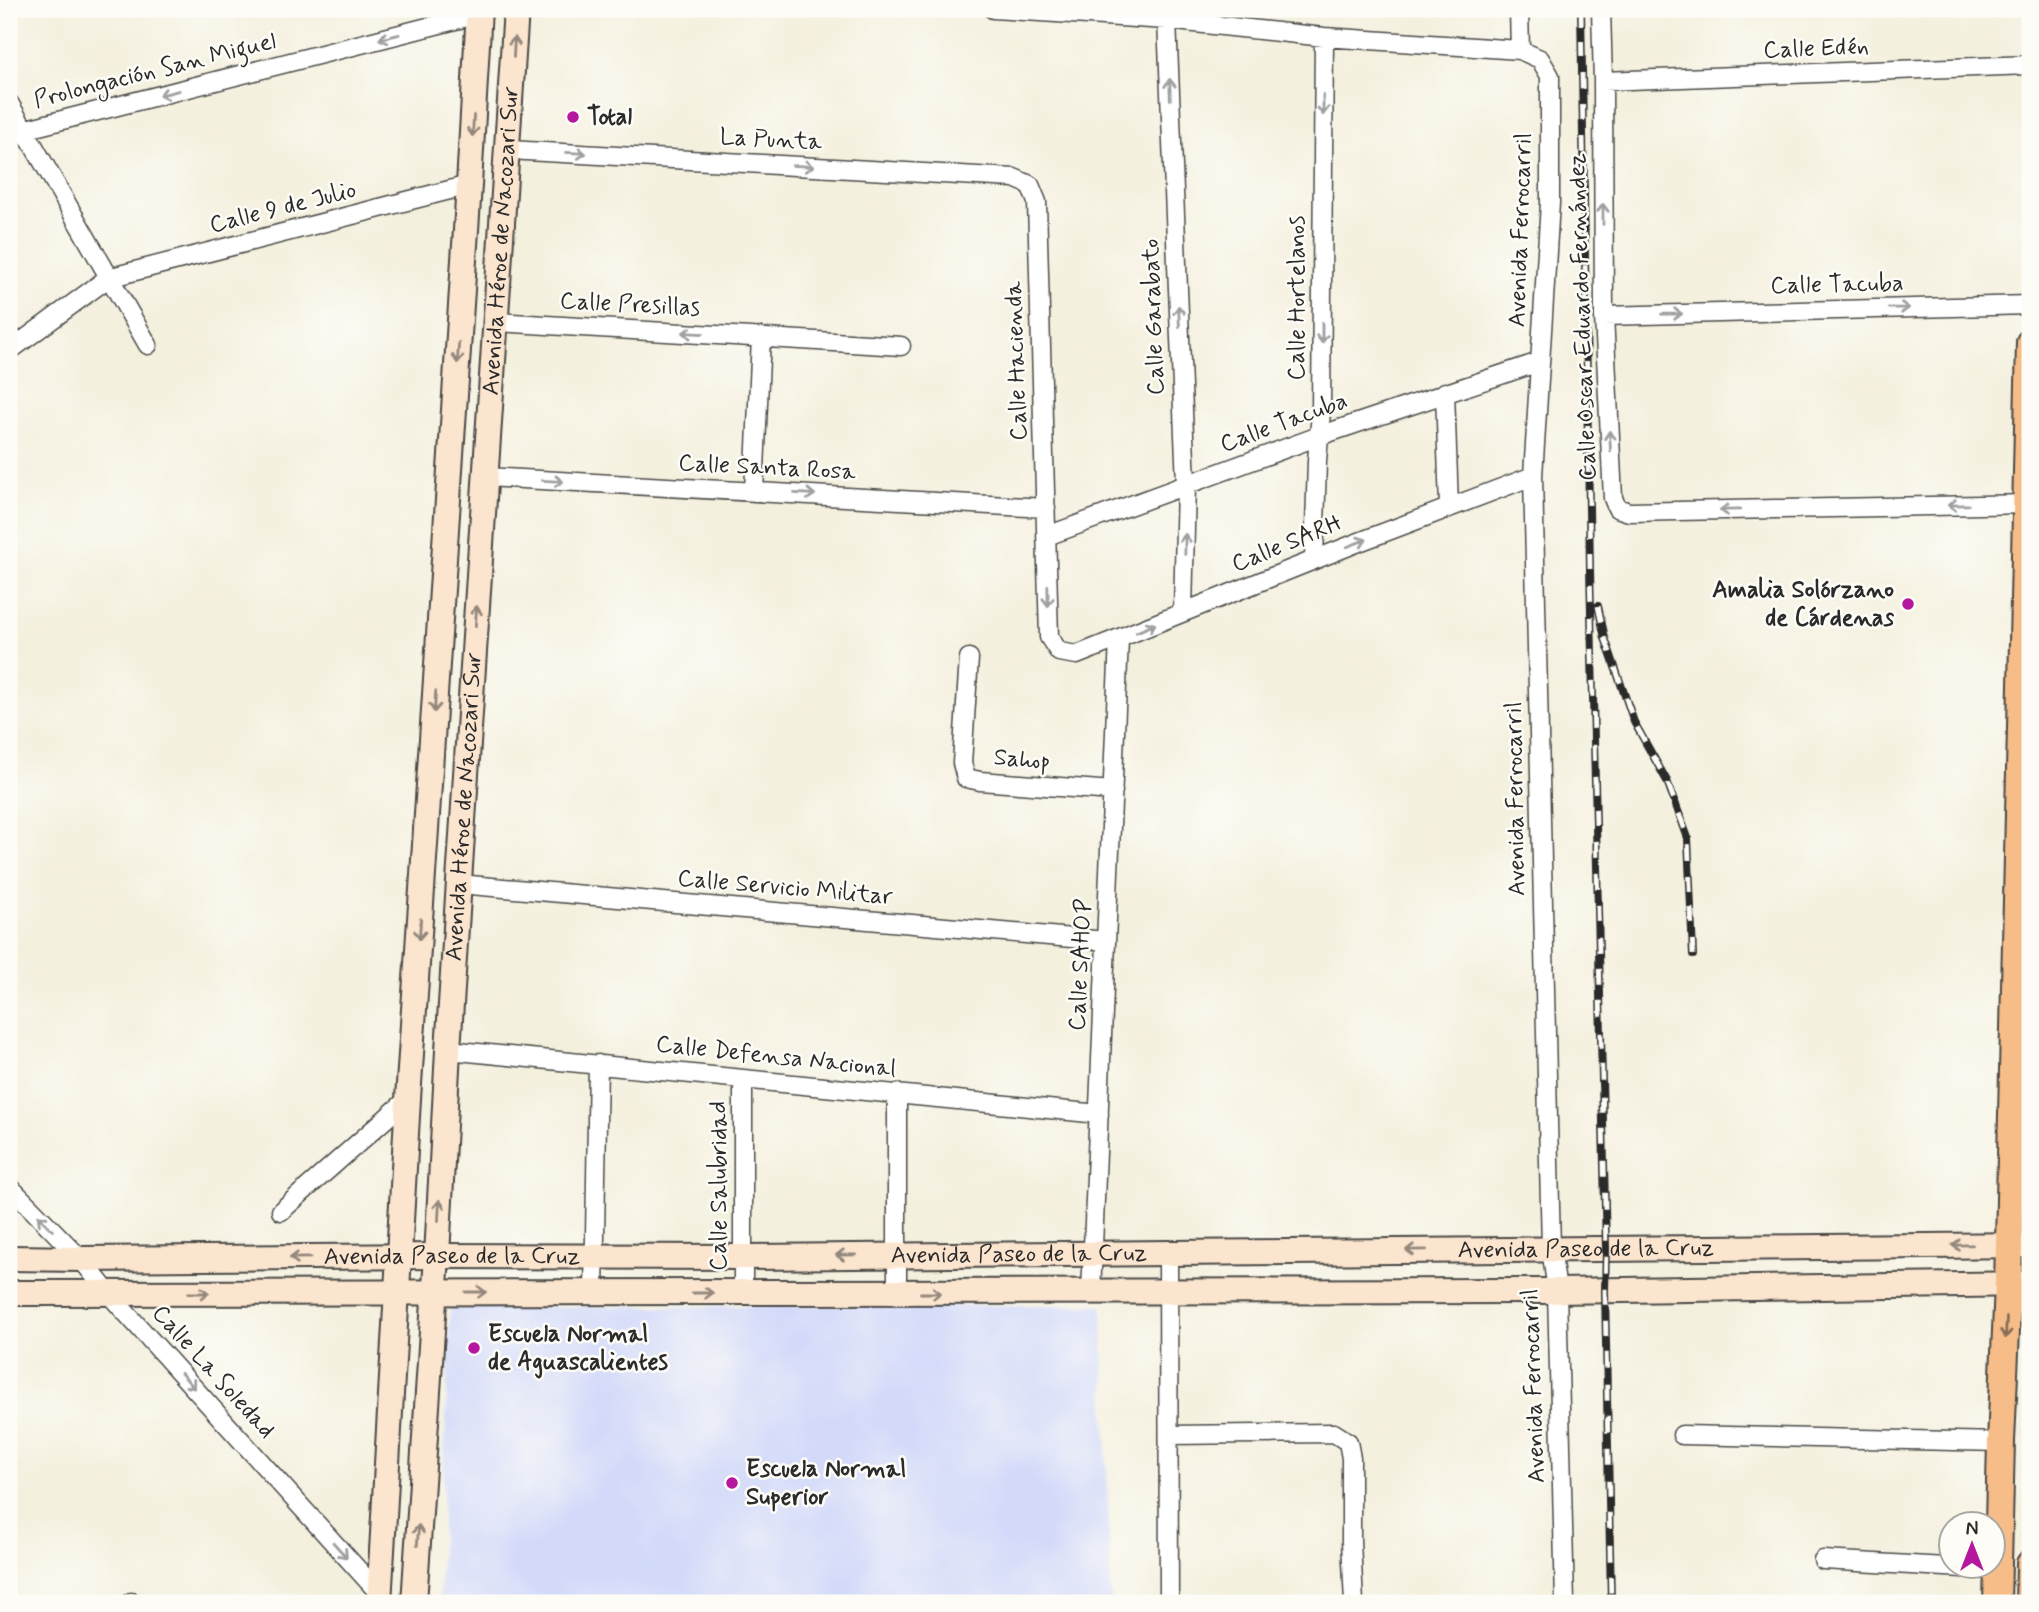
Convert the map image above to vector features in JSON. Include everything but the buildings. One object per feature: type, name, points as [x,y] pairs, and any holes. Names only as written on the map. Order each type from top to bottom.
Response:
[{"type":"main road","name":"Avenida Héroe de Nacozari Sur","points":[[414,1603],[516,9]]},
{"type":"main road","name":"Avenida Héroe de Nacozari Sur","points":[[379,1598],[408,1099],[470,185],[479,11]]},
{"type":"main road","points":[[1999,1510],[2001,1442],[2019,1284],[2030,342]]},
{"type":"main road","name":"Avenida Paseo de la Cruz","points":[[9,1258],[744,1256],[2020,1245]]},
{"type":"main road","name":"Avenida Paseo de la Cruz","points":[[9,1293],[1169,1293],[1557,1291],[2019,1284]]},
{"type":"main road","points":[[2029,1603],[2030,1564]]},
{"type":"main road","points":[[1997,1603],[1998,1580]]},
{"type":"street","points":[[993,9],[1167,20],[1324,37],[1520,50],[1519,9]]},
{"type":"street","name":"Calle Oscar Eduardo Fernández","points":[[1601,9],[1604,316],[1613,498],[1617,508],[1629,512],[2028,504]]},
{"type":"street","name":"Prolongación San Miguel","points":[[16,135],[479,11]]},
{"type":"street","name":"Calle Garabato","points":[[1167,20],[1186,484],[1183,612]]},
{"type":"street","name":"Calle Hortelanos","points":[[1314,560],[1321,412],[1324,37]]},
{"type":"street","name":"Avenida Ferrocarril","points":[[1520,50],[1541,59],[1550,76],[1550,204],[1534,476],[1551,1248],[1557,1291],[1565,1603]]},
{"type":"street","name":"Calle Edén","points":[[1603,81],[2030,65]]},
{"type":"street","points":[[9,103],[16,135],[148,345]]},
{"type":"street","name":"La Punta","points":[[508,150],[1014,178],[1030,185]]},
{"type":"street","name":"Calle 9 de Julio","points":[[108,278],[470,185]]},
{"type":"street","name":"Calle Hacienda","points":[[1030,185],[1037,202],[1049,638],[1059,652]]},
{"type":"street","points":[[9,351],[108,278]]},
{"type":"street","name":"Calle Tacuba","points":[[1604,316],[2030,304]]},
{"type":"street","name":"Calle Presillas","points":[[497,322],[901,346]]},
{"type":"street","points":[[754,492],[761,337]]},
{"type":"street","name":"Calle Tacuba","points":[[1047,536],[1319,436],[1539,362]]},
{"type":"street","points":[[1445,393],[1449,507]]},
{"type":"street","name":"Calle SARH","points":[[1059,652],[1077,655],[1449,507],[1534,476]]},
{"type":"street","name":"Calle Santa Rosa","points":[[485,477],[1046,508]]},
{"type":"street","name":"Calle SAHOP","points":[[1091,1293],[1119,639]]},
{"type":"street","name":"Sahop","points":[[969,658],[962,763],[966,778],[1113,791]]},
{"type":"street","name":"Calle Servicio Militar","points":[[459,884],[1106,941]]},
{"type":"street","name":"Calle Defensa Nacional","points":[[448,1050],[1099,1114]]},
{"type":"street","points":[[594,1293],[598,1064]]},
{"type":"street","name":"Calle Salubridad","points":[[743,1079],[743,1293]]},
{"type":"street","points":[[897,1093],[897,1293]]},
{"type":"street","points":[[281,1211],[408,1099]]},
{"type":"street","name":"Calle La Soledad","points":[[9,1186],[81,1259],[379,1598]]},
{"type":"street","points":[[1168,1252],[1169,1603]]},
{"type":"street","points":[[1169,1435],[1334,1433],[1349,1442],[1352,1458],[1354,1603]]},
{"type":"street","points":[[1682,1435],[2001,1442]]},
{"type":"street","points":[[1823,1560],[1938,1567]]},
{"type":"shaded area","points":[[1102,1305],[1111,1603],[439,1603],[450,1307]]},
{"type":"railway","points":[[1581,9],[1611,1603]]},
{"type":"railway","points":[[1598,606],[1605,638],[1634,722],[1667,781],[1688,838],[1693,955]]},
{"type":"place","name":"Total","points":[[573,117]]},
{"type":"place","name":"Amalia Solórzano de Cárdenas","points":[[1908,604]]},
{"type":"place","name":"Escuela Normal de Aguascalientes","points":[[474,1348]]},
{"type":"place","name":"Escuela Normal Superior","points":[[732,1483]]}]
